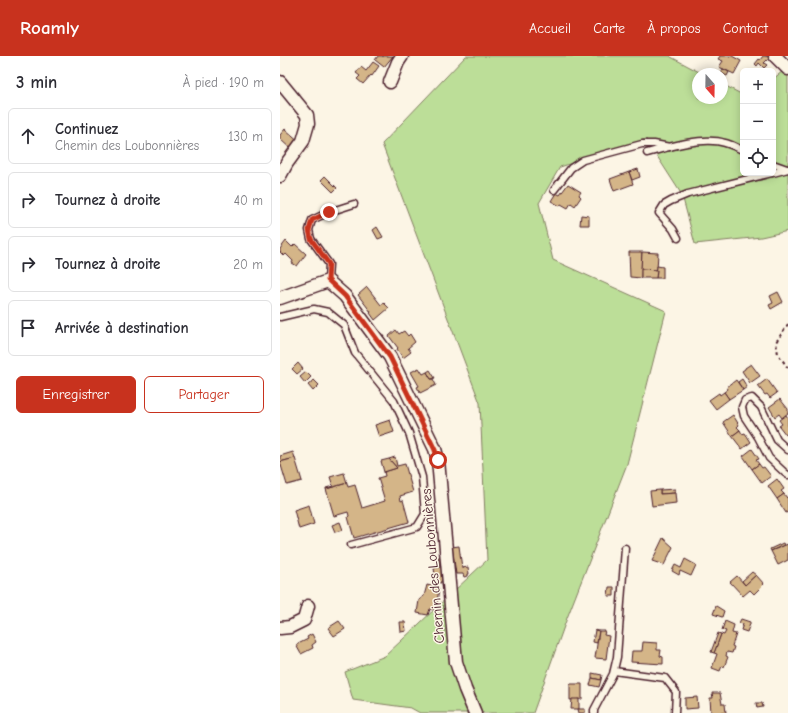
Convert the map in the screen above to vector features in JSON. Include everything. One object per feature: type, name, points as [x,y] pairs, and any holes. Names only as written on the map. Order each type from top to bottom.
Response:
[{"type":"street","points":[[390,82],[402,56]]},
{"type":"street","points":[[775,56],[788,69]]},
{"type":"street","points":[[280,82],[307,115],[308,124],[303,141],[287,163],[280,176]]},
{"type":"street","points":[[280,298],[328,280]]},
{"type":"street","name":"Chemin des Loubonnières","points":[[328,280],[345,296],[390,357],[435,450],[438,460],[456,662],[475,713]]},
{"type":"street","points":[[280,628],[290,627],[304,620],[308,606]]},
{"type":"lane","points":[[647,153],[678,145],[710,141],[725,143],[740,149]]},
{"type":"lane","points":[[554,190],[571,168],[583,160],[642,144],[654,144],[670,147]]},
{"type":"lane","points":[[776,165],[787,169]]},
{"type":"lane","points":[[776,172],[787,169]]},
{"type":"lane","points":[[678,238],[673,229],[659,213],[664,205],[688,194],[760,176]]},
{"type":"lane","points":[[328,280],[329,264],[311,239],[309,230],[312,220],[329,212],[354,204]]},
{"type":"lane","points":[[280,317],[314,309],[328,312],[344,325],[355,353],[394,401],[409,433],[422,477],[424,514],[417,527],[351,545]]},
{"type":"lane","points":[[788,450],[777,440],[761,407],[752,398],[745,400],[742,407],[744,416],[758,436],[769,458],[788,475]]},
{"type":"lane","points":[[594,713],[594,710],[613,674],[617,657],[624,548]]},
{"type":"lane","points":[[614,671],[665,678],[676,692],[675,713]]},
{"type":"path","points":[[788,324],[776,342],[778,354],[788,368]]},
{"type":"green space","points":[[466,56],[670,56],[692,68],[692,104],[728,104],[728,87],[740,93],[740,176],[776,176],[776,77],[788,67],[788,231],[761,237],[695,244],[682,195],[646,139],[560,167],[539,203],[553,260],[666,311],[627,464],[567,618],[533,713],[420,713],[411,708],[353,700],[345,672],[385,656],[487,560],[480,403],[382,144]]},
{"type":"building","points":[[378,56],[393,56],[384,67],[375,60]]},
{"type":"building","points":[[720,56],[732,56],[741,61],[734,74],[728,71],[728,68],[719,67],[723,61],[718,59]]},
{"type":"building","points":[[763,56],[770,57],[764,63],[767,65],[764,68],[759,63],[757,66],[755,64],[759,59],[760,60]]},
{"type":"building","points":[[373,62],[379,66],[372,76],[371,75],[363,84],[357,79],[360,76],[356,73],[361,67],[366,71]]},
{"type":"building","points":[[285,129],[300,142],[293,151],[280,139],[280,135]]},
{"type":"building","points":[[638,169],[640,177],[632,180],[629,172]]},
{"type":"building","points":[[629,172],[633,184],[614,191],[610,179]]},
{"type":"building","points":[[325,176],[337,188],[333,192],[321,180]]},
{"type":"building","points":[[568,184],[581,192],[579,195],[581,197],[575,206],[571,203],[568,208],[551,201],[556,193],[560,195]]},
{"type":"building","points":[[581,215],[589,216],[589,225],[580,225]]},
{"type":"building","points":[[377,227],[383,237],[378,239],[373,230]]},
{"type":"building","points":[[286,241],[292,247],[295,244],[306,254],[297,266],[292,263],[293,261],[286,254],[284,256],[280,252],[280,249]]},
{"type":"building","points":[[629,252],[642,252],[641,278],[630,277]]},
{"type":"building","points":[[642,252],[658,253],[657,270],[641,269]]},
{"type":"building","points":[[657,266],[663,267],[663,278],[656,278]]},
{"type":"building","points":[[641,269],[657,270],[656,278],[641,278]]},
{"type":"building","points":[[367,287],[381,305],[384,303],[389,308],[375,320],[358,295]]},
{"type":"building","points":[[778,292],[783,302],[771,309],[769,305],[773,303],[770,296]]},
{"type":"building","points":[[396,330],[399,334],[404,331],[408,336],[410,334],[415,342],[408,348],[411,352],[403,358],[389,336]]},
{"type":"building","points":[[298,363],[303,369],[297,374],[292,369]]},
{"type":"building","points":[[751,364],[760,376],[750,383],[742,371]]},
{"type":"building","points":[[419,368],[423,374],[427,372],[436,385],[420,393],[417,387],[419,386],[411,372]]},
{"type":"building","points":[[430,370],[435,378],[431,379],[427,372]]},
{"type":"building","points":[[306,372],[311,377],[305,383],[300,377]]},
{"type":"building","points":[[742,379],[747,387],[743,390],[738,382]]},
{"type":"building","points":[[767,379],[777,393],[770,398],[767,394],[765,395],[758,386]]},
{"type":"building","points":[[314,380],[319,385],[313,391],[308,385]]},
{"type":"building","points":[[736,380],[743,390],[729,399],[724,392],[728,389],[727,387]]},
{"type":"building","points":[[724,392],[729,399],[716,409],[709,400],[719,393],[720,395]]},
{"type":"building","points":[[780,399],[788,409],[788,413],[782,418],[779,414],[775,417],[769,407]]},
{"type":"building","points":[[733,415],[739,425],[737,427],[740,430],[732,436],[723,422]]},
{"type":"building","points":[[786,415],[788,418],[788,434],[786,435],[779,426],[782,424],[779,420]]},
{"type":"building","points":[[390,420],[394,432],[379,437],[375,425]]},
{"type":"building","points":[[740,430],[742,434],[745,433],[751,442],[742,449],[732,436]]},
{"type":"building","points":[[752,449],[759,459],[756,460],[759,464],[752,469],[743,456]]},
{"type":"building","points":[[293,452],[295,458],[280,462],[280,456]]},
{"type":"building","points":[[395,457],[397,466],[405,464],[413,492],[400,496],[401,501],[403,500],[409,522],[354,538],[348,512],[334,516],[326,489],[347,483],[348,487],[355,485],[362,508],[385,501],[378,478],[385,476],[384,472],[397,468],[389,459]]},
{"type":"building","points":[[295,458],[302,481],[287,485],[280,462]]},
{"type":"building","points":[[389,459],[397,468],[384,472],[381,461]]},
{"type":"building","points":[[759,464],[762,468],[764,467],[771,476],[762,483],[752,469]]},
{"type":"building","points":[[344,473],[347,483],[326,489],[333,486],[330,477]]},
{"type":"building","points":[[777,479],[784,489],[781,491],[784,494],[777,499],[768,486]]},
{"type":"building","points":[[675,489],[675,493],[660,494],[660,490]]},
{"type":"building","points":[[660,490],[660,494],[675,493],[676,503],[652,506],[650,491]]},
{"type":"building","points":[[784,494],[787,498],[788,497],[788,512],[786,513],[777,499]]},
{"type":"building","points":[[309,505],[314,524],[299,529],[294,510]]},
{"type":"building","points":[[340,522],[343,530],[335,532],[332,525]]},
{"type":"building","points":[[663,538],[673,547],[664,565],[652,561]]},
{"type":"building","points":[[783,543],[784,545],[771,551],[770,549]]},
{"type":"building","points":[[788,544],[788,560],[778,565],[771,551]]},
{"type":"building","points":[[459,546],[462,568],[468,567],[469,574],[468,576],[464,577],[463,574],[456,574],[452,547]]},
{"type":"building","points":[[443,556],[446,579],[441,581],[441,583],[436,582],[434,568],[440,567],[438,557]]},
{"type":"building","points":[[685,559],[696,565],[691,576],[680,571],[679,575],[672,571],[675,565],[681,568]]},
{"type":"building","points":[[752,572],[756,575],[745,585],[742,581]]},
{"type":"building","points":[[756,575],[764,584],[754,594],[750,590],[743,596],[730,582],[737,576],[745,585]]},
{"type":"building","points":[[427,585],[439,588],[436,610],[430,609],[428,615],[417,613],[419,600],[424,596]]},
{"type":"building","points":[[609,587],[614,587],[614,596],[608,596]]},
{"type":"building","points":[[716,606],[724,611],[722,617],[713,614]]},
{"type":"building","points":[[741,619],[750,622],[747,632],[741,630],[743,624],[739,623]]},
{"type":"building","points":[[339,621],[345,629],[334,636],[328,628]]},
{"type":"building","points":[[725,621],[734,625],[732,633],[736,634],[732,646],[734,647],[732,653],[727,652],[726,656],[728,657],[724,667],[722,666],[720,671],[712,668],[717,654],[714,653],[721,634],[724,635],[726,631],[722,630]]},
{"type":"building","points":[[400,622],[405,622],[406,631],[401,632]]},
{"type":"building","points":[[595,630],[599,631],[597,643],[593,642]]},
{"type":"building","points":[[599,631],[605,631],[604,635],[609,636],[606,659],[595,658]]},
{"type":"building","points":[[718,633],[721,634],[714,653],[711,652]]},
{"type":"building","points":[[312,634],[316,642],[312,645],[313,648],[301,654],[296,645],[308,639],[307,637]]},
{"type":"building","points":[[643,642],[657,643],[657,650],[661,650],[660,656],[663,657],[663,664],[631,662],[632,651],[642,651]]},
{"type":"building","points":[[592,673],[602,675],[601,680],[592,678]]},
{"type":"building","points":[[592,678],[601,680],[599,687],[590,685]]},
{"type":"building","points":[[570,684],[582,684],[582,699],[570,700]]},
{"type":"building","points":[[712,693],[720,693],[722,704],[725,704],[726,713],[711,713],[710,698],[713,698]]},
{"type":"building","points":[[697,697],[698,708],[685,709],[685,698]]},
{"type":"building","points":[[572,699],[579,699],[579,709],[571,709]]},
{"type":"building","points":[[756,703],[762,703],[763,707],[757,708]]},
{"type":"building","points":[[578,709],[585,709],[585,713],[579,713]]},
{"type":"route","points":[[329,212],[312,220],[309,230],[311,239],[329,264],[328,280],[345,296],[390,357],[435,450],[438,460]]}]
